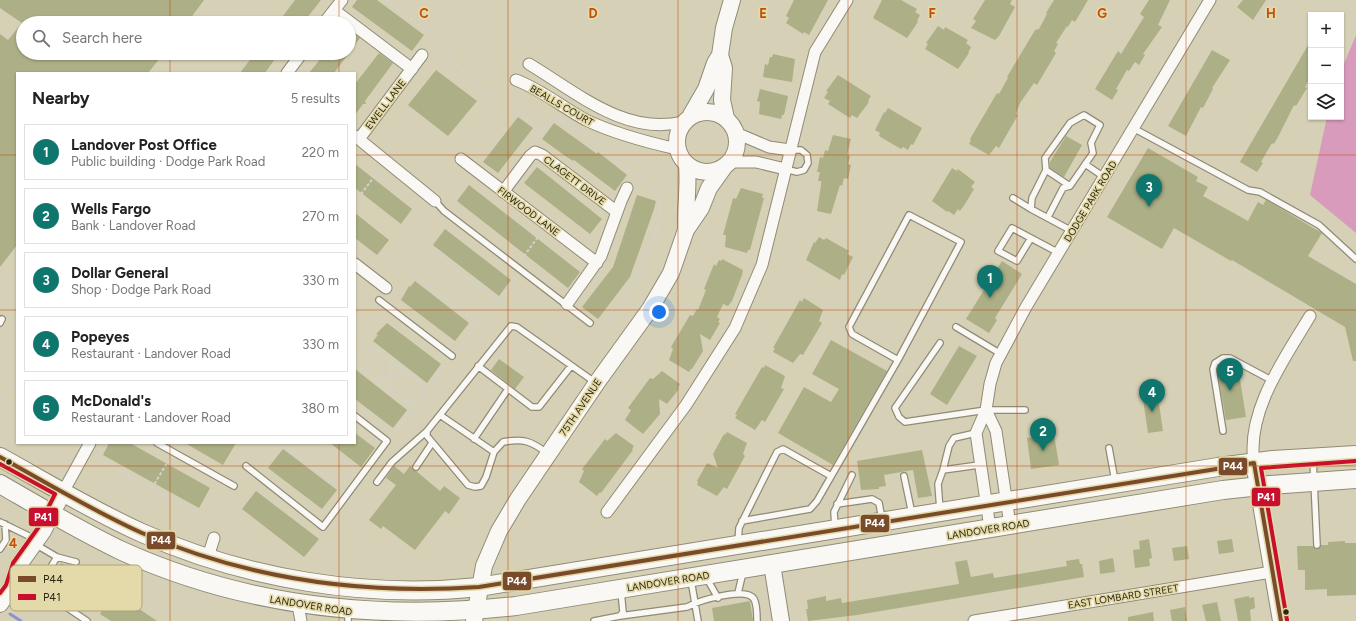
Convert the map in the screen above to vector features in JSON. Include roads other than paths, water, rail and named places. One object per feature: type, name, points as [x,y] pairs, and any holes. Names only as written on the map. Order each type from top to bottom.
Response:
[{"type":"main road","points":[[0,457],[137,531],[208,558],[274,575],[334,585],[415,590],[458,590],[1254,462],[1356,455]]},
{"type":"main road","name":"LANDOVER ROAD","points":[[0,484],[122,550],[158,566],[300,613],[348,616],[373,615],[439,617],[475,616],[621,589],[990,528],[1257,486],[1356,479]]},
{"type":"street","points":[[329,16],[342,0]]},
{"type":"street","points":[[732,0],[724,28],[720,55],[715,63],[706,89],[679,130],[677,149],[681,158],[687,165],[696,170],[705,172],[715,171],[727,164],[756,162],[785,169]]},
{"type":"street","points":[[607,512],[686,405],[735,328],[762,265],[815,52],[847,0]]},
{"type":"street","name":"DODGE PARK ROAD","points":[[976,433],[986,410],[991,378],[1001,354],[1059,252],[1210,0]]},
{"type":"street","name":"EWELL LANE","points":[[334,10],[342,16]]},
{"type":"street","name":"EWELL LANE","points":[[356,27],[412,69]]},
{"type":"street","name":"EWELL LANE","points":[[357,138],[422,55]]},
{"type":"street","points":[[720,55],[724,68],[722,100],[726,118],[736,133],[737,148],[727,164]]},
{"type":"street","points":[[287,72],[296,60]]},
{"type":"street","name":"BEALLS COURT","points":[[528,64],[587,101],[612,114],[651,125],[666,126],[687,119]]},
{"type":"street","name":"BEALLS COURT","points":[[516,80],[544,93],[597,125],[632,138],[677,149]]},
{"type":"street","points":[[687,119],[709,111],[726,118]]},
{"type":"street","points":[[736,133],[769,147],[790,150]]},
{"type":"street","points":[[357,138],[435,202]]},
{"type":"street","name":"CLAGETT DRIVE","points":[[503,192],[530,156],[535,152],[542,154],[617,212]]},
{"type":"street","name":"FIRWOOD LANE","points":[[461,159],[597,263]]},
{"type":"street","name":"75TH AVENUE","points":[[475,616],[479,587],[484,566],[499,531],[518,499],[596,383],[650,309],[671,273],[686,230],[701,208],[710,188],[727,164]]},
{"type":"street","name":"75TH AVENUE","points":[[686,230],[689,179],[687,165]]},
{"type":"street","name":"CLAGETT DRIVE","points":[[566,304],[597,263],[605,248],[627,188]]},
{"type":"street","points":[[356,265],[386,288]]},
{"type":"street","points":[[1281,621],[1251,445],[1253,432],[1261,406],[1273,381],[1310,316]]},
{"type":"street","points":[[986,410],[996,431],[1010,525]]},
{"type":"street","points":[[976,433],[990,528]]},
{"type":"street","points":[[20,565],[36,542],[89,444]]},
{"type":"street","points":[[208,558],[214,538]]},
{"type":"street","points":[[772,564],[781,621]]},
{"type":"street","name":"EAST LOMBARD STREET","points":[[974,621],[1272,572]]},
{"type":"street","points":[[0,580],[10,574]]},
{"type":"street","points":[[0,604],[10,589]]},
{"type":"lane","points":[[1031,209],[1032,198],[1046,170],[1045,158],[1070,123],[1084,116],[1100,125],[1091,142],[1093,153],[1070,186],[1063,188],[1048,217]]},
{"type":"lane","points":[[1133,128],[1248,190],[1260,192],[1319,225],[1356,259]]},
{"type":"lane","points":[[785,169],[797,172],[804,170],[808,163],[807,155],[801,150],[790,150]]},
{"type":"lane","points":[[1085,164],[1104,177]]},
{"type":"lane","points":[[1046,170],[1070,186]]},
{"type":"lane","points":[[1013,198],[1072,231]]},
{"type":"lane","points":[[435,202],[444,211],[590,323]]},
{"type":"lane","points":[[742,521],[810,509],[817,501],[898,360],[961,242],[909,215],[850,326],[852,334],[898,360]]},
{"type":"lane","points":[[1032,238],[1017,262],[998,251],[1012,228],[1032,238],[1059,252]]},
{"type":"lane","points":[[379,300],[452,356]]},
{"type":"lane","points":[[377,482],[392,462],[427,434],[478,366],[511,326],[517,327],[596,383]]},
{"type":"lane","points":[[956,327],[1001,354]]},
{"type":"lane","points":[[940,343],[895,408],[905,422],[986,410],[1025,410]]},
{"type":"lane","points":[[1224,431],[1213,369],[1215,363],[1222,358],[1230,358],[1273,381]]},
{"type":"lane","points":[[478,366],[532,407],[540,407],[571,366]]},
{"type":"lane","points":[[474,438],[508,389]]},
{"type":"lane","points":[[440,415],[494,452]]},
{"type":"lane","points":[[246,466],[323,527],[387,441],[356,417]]},
{"type":"lane","points":[[940,512],[938,484],[949,446],[954,438],[976,433]]},
{"type":"lane","points":[[427,434],[432,443],[468,485],[475,487],[481,486],[486,477],[494,452],[503,442],[514,440],[533,443],[549,454]]},
{"type":"lane","points":[[416,467],[432,443]]},
{"type":"lane","points":[[159,444],[234,486]]},
{"type":"lane","points":[[1109,448],[1116,484]]},
{"type":"lane","points":[[738,545],[739,528],[777,452],[783,449],[831,476]]},
{"type":"lane","points":[[1313,457],[1317,546]]},
{"type":"lane","points":[[943,470],[980,465]]},
{"type":"lane","points":[[836,529],[834,512],[852,475]]},
{"type":"lane","points":[[904,476],[912,517]]},
{"type":"lane","points":[[837,504],[872,499],[879,503],[883,522]]},
{"type":"lane","points":[[3,523],[36,542],[57,557],[76,562]]},
{"type":"lane","points":[[0,549],[6,540],[3,523]]},
{"type":"lane","points":[[52,565],[57,557]]},
{"type":"lane","points":[[738,593],[743,569]]},
{"type":"lane","points":[[698,577],[718,598]]},
{"type":"lane","points":[[698,577],[694,603],[698,621]]},
{"type":"lane","points":[[620,616],[623,612],[621,589]]},
{"type":"lane","points":[[594,621],[687,607],[694,603],[738,593],[749,594],[755,600],[757,621]]},
{"type":"lane","points":[[72,611],[87,621]]},
{"type":"waterway","points":[[10,614],[21,621]]},
{"type":"place","name":"Dollar General","points":[[1149,207]]},
{"type":"place","name":"Landover Post Office","points":[[990,298]]},
{"type":"place","name":"McDonald's","points":[[1230,391]]},
{"type":"place","name":"Popeyes","points":[[1152,412]]},
{"type":"place","name":"Wells Fargo","points":[[1043,451]]}]
